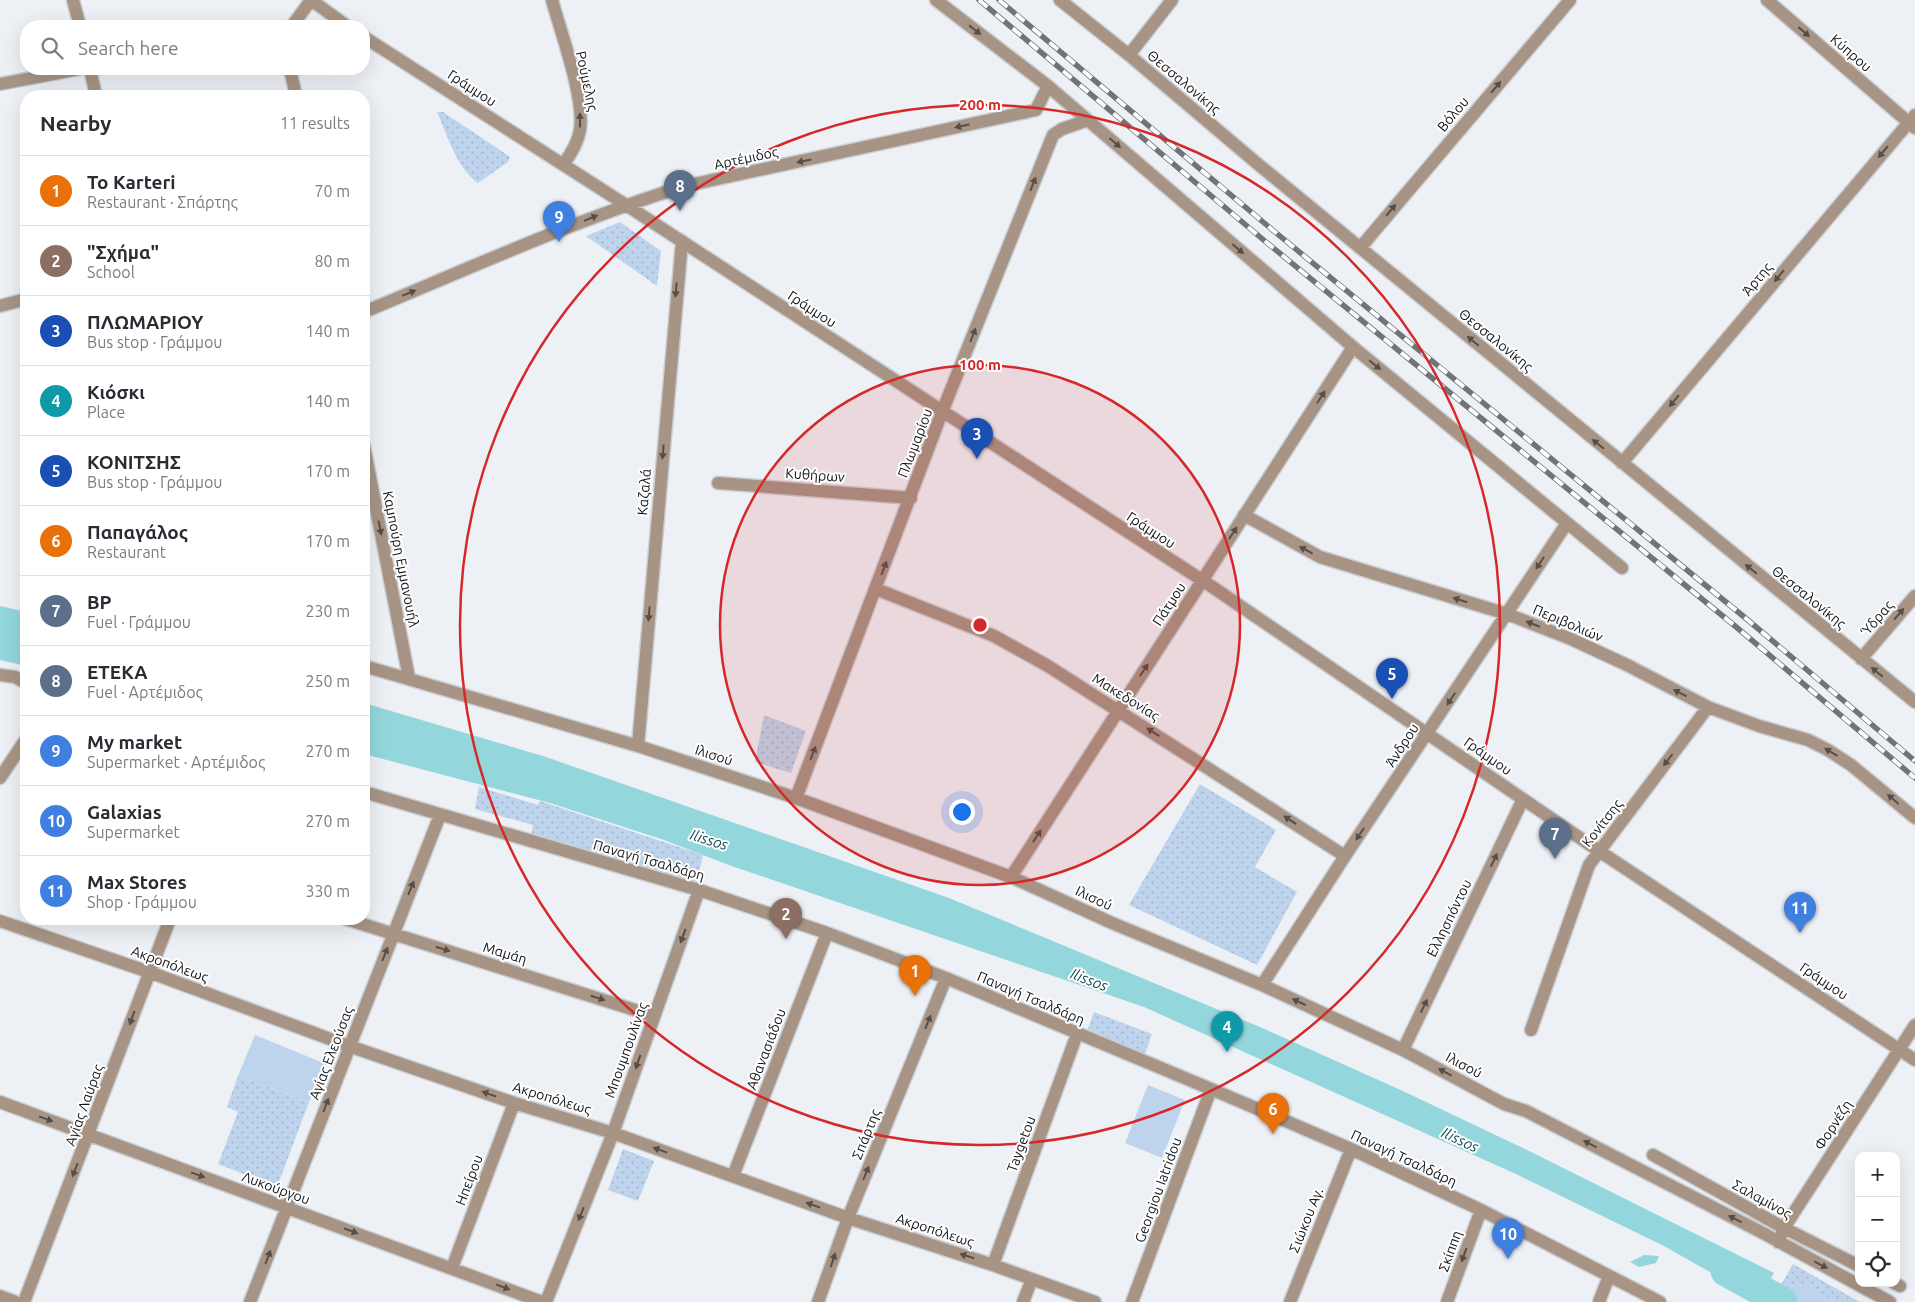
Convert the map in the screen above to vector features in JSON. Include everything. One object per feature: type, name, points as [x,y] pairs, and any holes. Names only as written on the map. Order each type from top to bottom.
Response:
[{"type":"street","points":[[73,0],[78,20]]},
{"type":"street","points":[[296,20],[311,0],[339,20]]},
{"type":"street","name":"Ρούμελης","points":[[552,0],[574,78],[580,116],[580,130],[577,141],[563,165]]},
{"type":"street","points":[[936,0],[1048,86],[1353,347],[1622,568]]},
{"type":"street","name":"Θεσσαλονίκης","points":[[1060,0],[1915,702]]},
{"type":"street","points":[[1129,55],[1172,0]]},
{"type":"street","name":"Βόλου","points":[[1360,248],[1570,0]]},
{"type":"street","name":"Κύπρου","points":[[1767,0],[1913,122]]},
{"type":"street","name":"Γράμμου","points":[[370,41],[682,241],[1202,581],[1599,851],[1915,1060]]},
{"type":"street","points":[[0,84],[47,75]]},
{"type":"street","points":[[91,75],[95,90]]},
{"type":"street","points":[[291,75],[295,90]]},
{"type":"street","name":"Αρτέμιδος","points":[[370,310],[626,205],[685,186],[1036,110],[1048,86]]},
{"type":"street","name":"Πλωμαρίου","points":[[796,798],[942,412],[1053,135],[1062,129],[1088,120]]},
{"type":"street","name":"Άρτης","points":[[1622,463],[1913,122]]},
{"type":"street","name":"Καζαλά","points":[[638,746],[678,268],[682,241]]},
{"type":"street","points":[[0,306],[20,301]]},
{"type":"street","name":"Πάτμου","points":[[1011,877],[1353,347]]},
{"type":"street","name":"Καμπούρη Εμμανουήλ","points":[[370,477],[409,678]]},
{"type":"street","name":"Κυθήρων","points":[[718,483],[911,498]]},
{"type":"street","name":"Περιβολιών","points":[[1244,515],[1320,557],[1507,614],[1587,646],[1708,707],[1759,726],[1808,740],[1828,750],[1871,780],[1915,818]]},
{"type":"street","name":"Άνδρου","points":[[1262,985],[1345,856],[1567,523]]},
{"type":"street","name":"Μακεδονίας","points":[[876,589],[994,636],[1048,666],[1345,856]]},
{"type":"street","name":"Ύδρας","points":[[1861,659],[1915,596]]},
{"type":"street","name":"Ιλισού","points":[[370,668],[638,746],[796,798],[1011,877],[1112,923],[1262,985],[1403,1050],[1504,1104],[1526,1111],[1778,1242]]},
{"type":"street","points":[[0,674],[20,680]]},
{"type":"street","name":"Κονίτσης","points":[[1531,1030],[1589,865],[1708,707]]},
{"type":"street","points":[[0,778],[20,747]]},
{"type":"street","name":"Παναγή Τσαλδάρη","points":[[370,794],[699,890],[827,934],[946,978],[1351,1150],[1481,1210],[1660,1302]]},
{"type":"street","name":"Ελλησπόντου","points":[[1403,1050],[1523,799]]},
{"type":"street","name":"Αγίας Ελεούσας","points":[[250,1302],[440,815]]},
{"type":"street","name":"Μπουμπουλίνας","points":[[546,1302],[613,1133],[699,890]]},
{"type":"street","name":"Ακροπόλεως","points":[[0,921],[149,972],[349,1046],[514,1103],[613,1133],[848,1218],[993,1265],[1096,1302]]},
{"type":"street","name":"Αγίας Λαύρας","points":[[24,1302],[168,925]]},
{"type":"street","name":"Μαμάη","points":[[366,925],[654,1016]]},
{"type":"street","name":"Αθανασιάδου","points":[[733,1176],[827,934]]},
{"type":"street","name":"Σπάρτης","points":[[818,1302],[848,1218],[946,978]]},
{"type":"street","name":"Φορνέζη","points":[[1778,1242],[1784,1228],[1915,1025]]},
{"type":"street","name":"Taygetou","points":[[993,1265],[1077,1034]]},
{"type":"street","name":"Georgiou Iatridou","points":[[1132,1302],[1211,1089]]},
{"type":"street","name":"Λυκούργου","points":[[0,1102],[542,1302]]},
{"type":"street","name":"Ηπείρου","points":[[452,1268],[514,1103]]},
{"type":"street","name":"Σιώκου Αγ.","points":[[1290,1302],[1351,1150]]},
{"type":"street","name":"Σαλαμίνος","points":[[1653,1155],[1784,1228],[1855,1264]]},
{"type":"street","name":"Σκίππη","points":[[1447,1302],[1481,1210]]},
{"type":"street","points":[[1778,1242],[1890,1302]]},
{"type":"street","points":[[1599,1302],[1610,1276]]},
{"type":"street","points":[[1024,1302],[1032,1279]]},
{"type":"street","points":[[0,1296],[16,1302]]},
{"type":"shaded area","points":[[437,112],[443,112],[503,152],[510,157],[508,162],[478,183],[458,160]]},
{"type":"shaded area","points":[[620,222],[661,251],[657,286],[586,236]]},
{"type":"shaded area","points":[[764,715],[806,731],[791,773],[755,762]]},
{"type":"shaded area","points":[[1200,784],[1276,830],[1255,867],[1297,892],[1257,965],[1129,905]]},
{"type":"shaded area","points":[[479,787],[538,805],[540,801],[703,855],[697,882],[531,836],[533,825],[475,809]]},
{"type":"shaded area","points":[[1094,1012],[1152,1034],[1144,1057],[1086,1034]]},
{"type":"shaded area","points":[[255,1035],[326,1064],[309,1102],[238,1076]]},
{"type":"shaded area","points":[[238,1076],[309,1102],[277,1187],[218,1164],[238,1112],[227,1107]]},
{"type":"shaded area","points":[[1148,1085],[1185,1100],[1162,1158],[1125,1143]]},
{"type":"shaded area","points":[[623,1149],[654,1161],[638,1201],[608,1190]]},
{"type":"shaded area","points":[[1793,1264],[1860,1302],[1771,1302]]},
{"type":"shaded area","points":[[1796,1280],[1836,1302],[1784,1302]]},
{"type":"water","points":[[0,606],[20,611],[20,665],[0,660]]},
{"type":"water","points":[[370,705],[546,757],[949,898],[1260,1027],[1403,1091],[1529,1151],[1774,1273],[1759,1300],[1664,1246],[1518,1175],[1144,1007],[726,864],[664,840],[550,803],[370,756]]},
{"type":"water","points":[[1644,1255],[1659,1256],[1656,1263],[1639,1267],[1630,1262]]},
{"type":"waterway","name":"Ilissos","points":[[1726,1271],[1782,1302]]},
{"type":"railway","points":[[979,0],[1266,242],[1735,626],[1915,778]]},
{"type":"railway","points":[[999,0],[1275,232],[1743,616],[1915,761]]},
{"type":"place","name":"ΕΤΕΚΑ","points":[[680,211]]},
{"type":"place","name":"My market","points":[[559,242]]},
{"type":"place","name":"ΠΛΩΜΑΡΙΟΥ","points":[[977,459]]},
{"type":"place","name":"ΚΟΝΙΤΣΗΣ","points":[[1392,699]]},
{"type":"place","name":"BP","points":[[1555,859]]},
{"type":"place","name":"Max Stores","points":[[1800,933]]},
{"type":"place","name":"\"Σχήμα\"","points":[[786,939]]},
{"type":"place","name":"To Karteri","points":[[915,996]]},
{"type":"place","name":"Κιόσκι","points":[[1227,1052]]},
{"type":"place","name":"Παπαγάλος","points":[[1273,1134]]},
{"type":"place","name":"Galaxias","points":[[1508,1259]]}]
